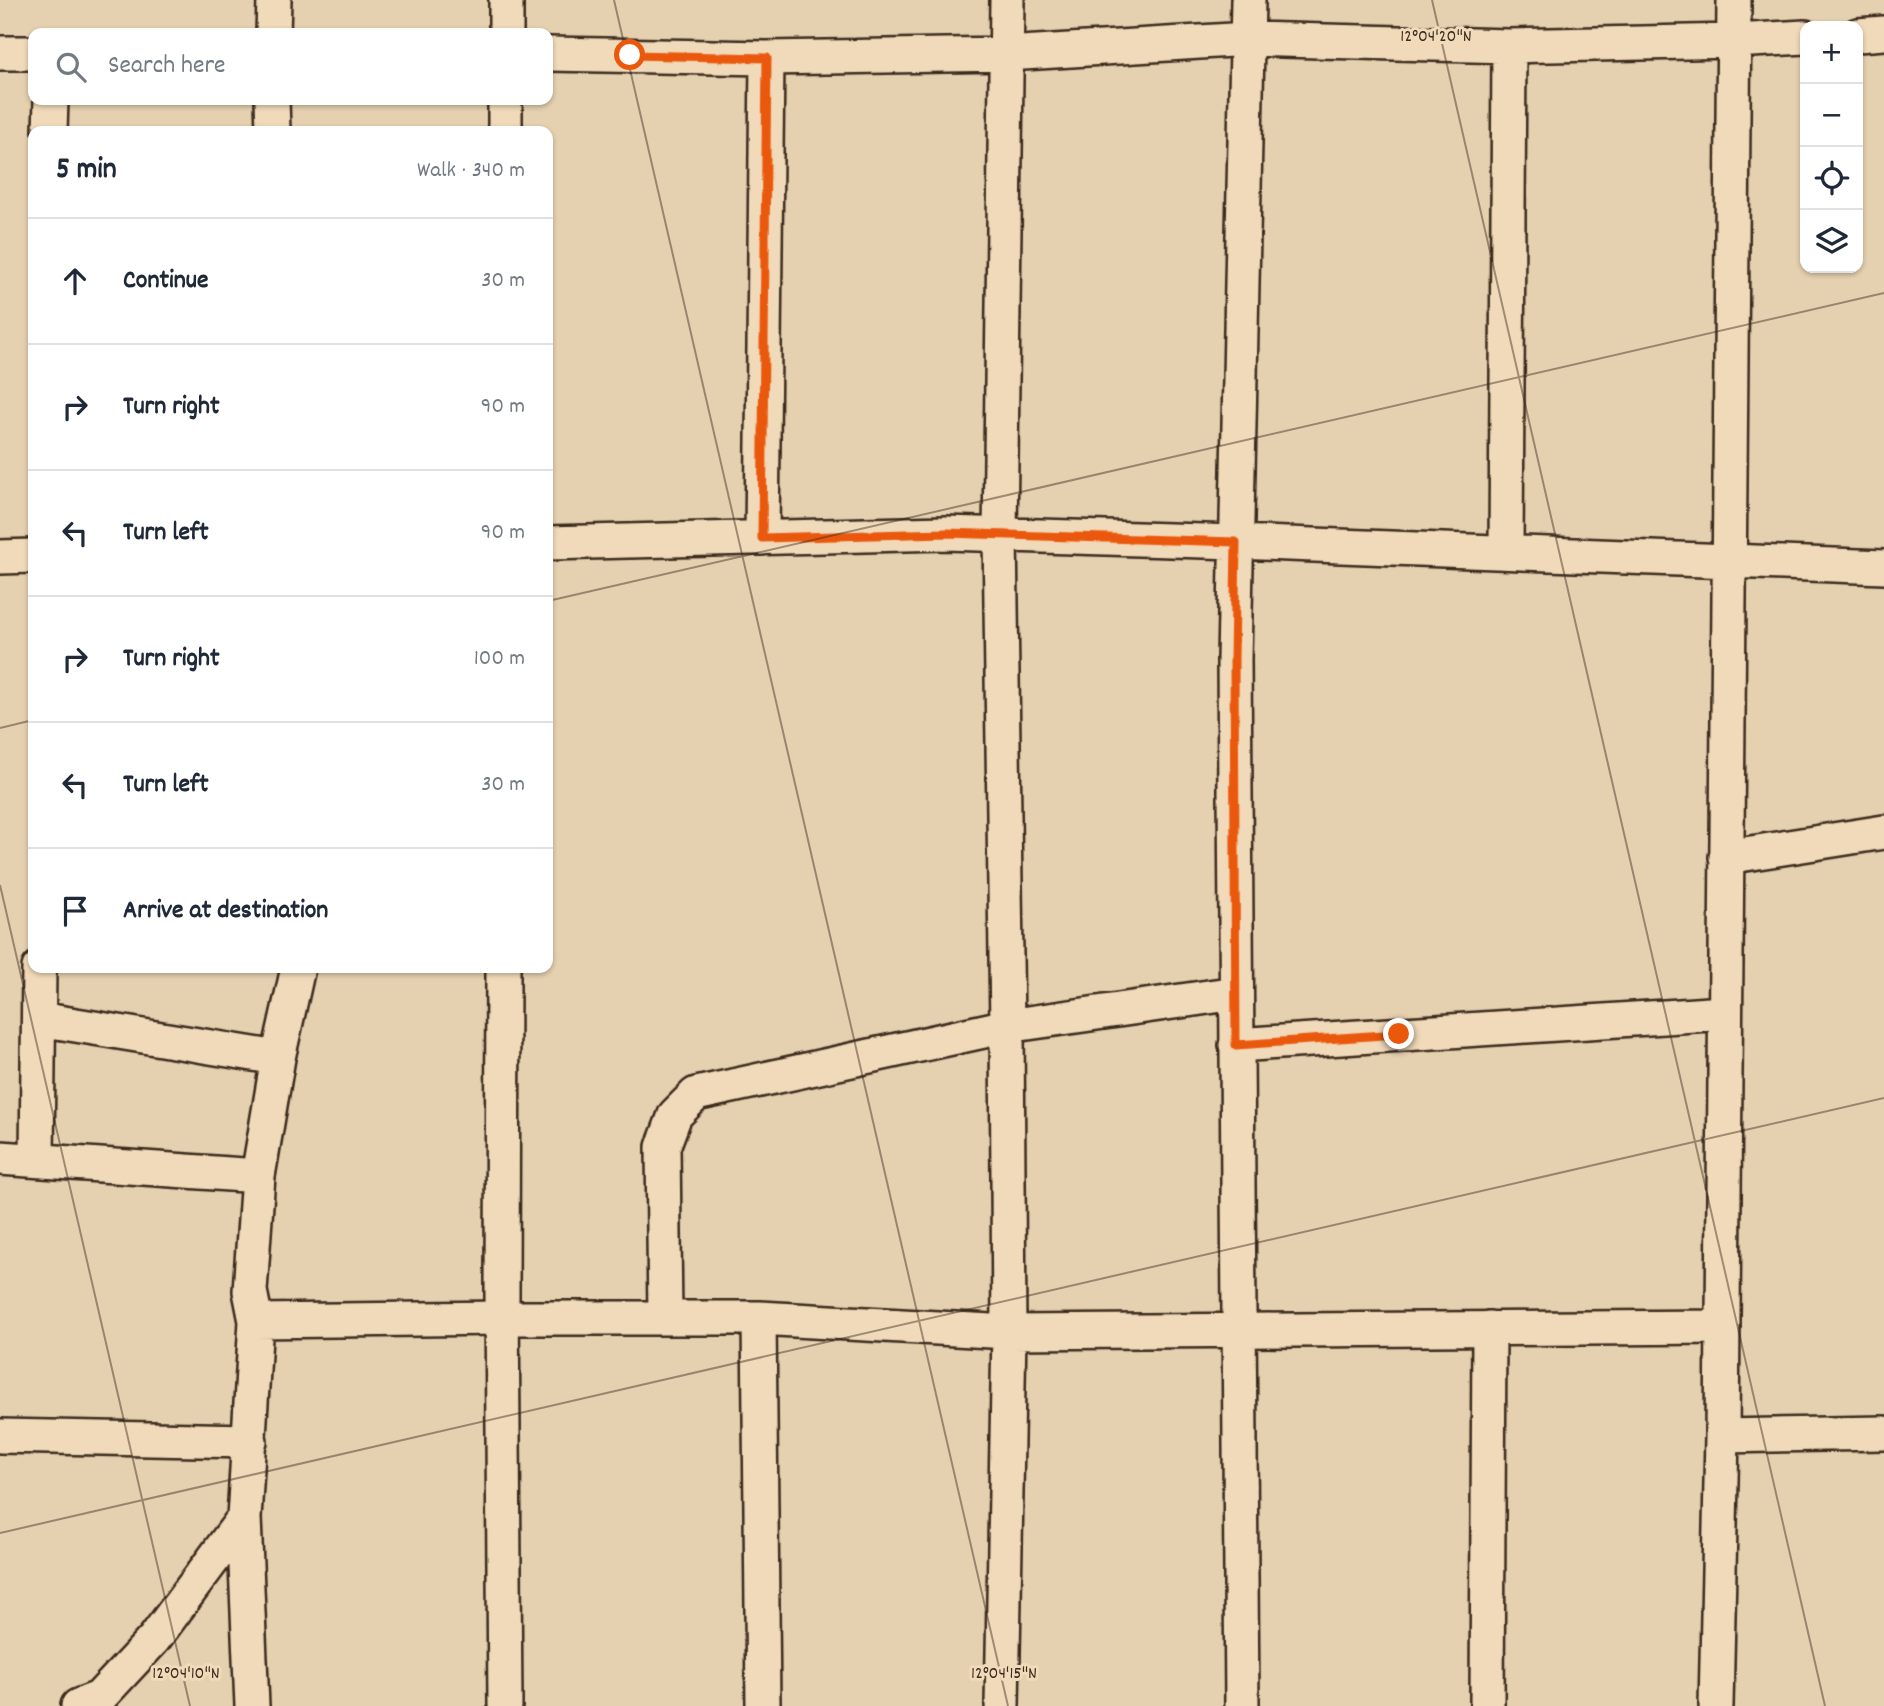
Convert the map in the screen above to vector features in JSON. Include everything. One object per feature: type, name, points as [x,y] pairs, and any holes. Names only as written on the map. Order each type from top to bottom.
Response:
[{"type":"street","points":[[273,28],[274,0]]},
{"type":"street","points":[[506,0],[506,28]]},
{"type":"street","points":[[1002,1706],[1009,1332],[1000,535],[1007,0]]},
{"type":"street","points":[[1242,1706],[1234,660],[1248,0]]},
{"type":"street","points":[[1716,1706],[1722,1436],[1734,0]]},
{"type":"street","points":[[1863,35],[1884,33]]},
{"type":"street","points":[[553,54],[767,58],[1006,54],[1248,38],[1509,46],[1800,37]]},
{"type":"street","points":[[1506,552],[1509,46]]},
{"type":"street","points":[[0,53],[28,53]]},
{"type":"street","points":[[762,538],[767,58]]},
{"type":"street","points":[[50,126],[51,105]]},
{"type":"street","points":[[272,105],[273,126]]},
{"type":"street","points":[[505,105],[505,126]]},
{"type":"street","points":[[553,543],[946,533],[1884,567]]},
{"type":"street","points":[[0,557],[28,556]]},
{"type":"street","points":[[1726,857],[1884,832]]},
{"type":"street","points":[[37,1160],[39,973]]},
{"type":"street","points":[[252,1706],[244,1518],[256,1321],[250,1291],[258,1176],[278,1058],[297,973]]},
{"type":"street","points":[[503,973],[505,1706]]},
{"type":"street","points":[[665,1318],[663,1147],[675,1115],[696,1094],[1007,1026],[1236,993]]},
{"type":"street","points":[[1236,1045],[1725,1013]]},
{"type":"street","points":[[39,1019],[278,1058]]},
{"type":"street","points":[[0,1158],[258,1176]]},
{"type":"street","points":[[256,1321],[760,1318],[1009,1332],[1723,1327]]},
{"type":"street","points":[[760,1318],[764,1706]]},
{"type":"street","points":[[1487,1706],[1489,1328]]},
{"type":"street","points":[[1722,1436],[1884,1433]]},
{"type":"street","points":[[0,1436],[250,1441]]},
{"type":"street","points":[[78,1706],[99,1698],[154,1639],[244,1518]]},
{"type":"route","points":[[630,55],[767,58],[762,538],[946,533],[1236,542],[1236,1045],[1399,1034]]}]
